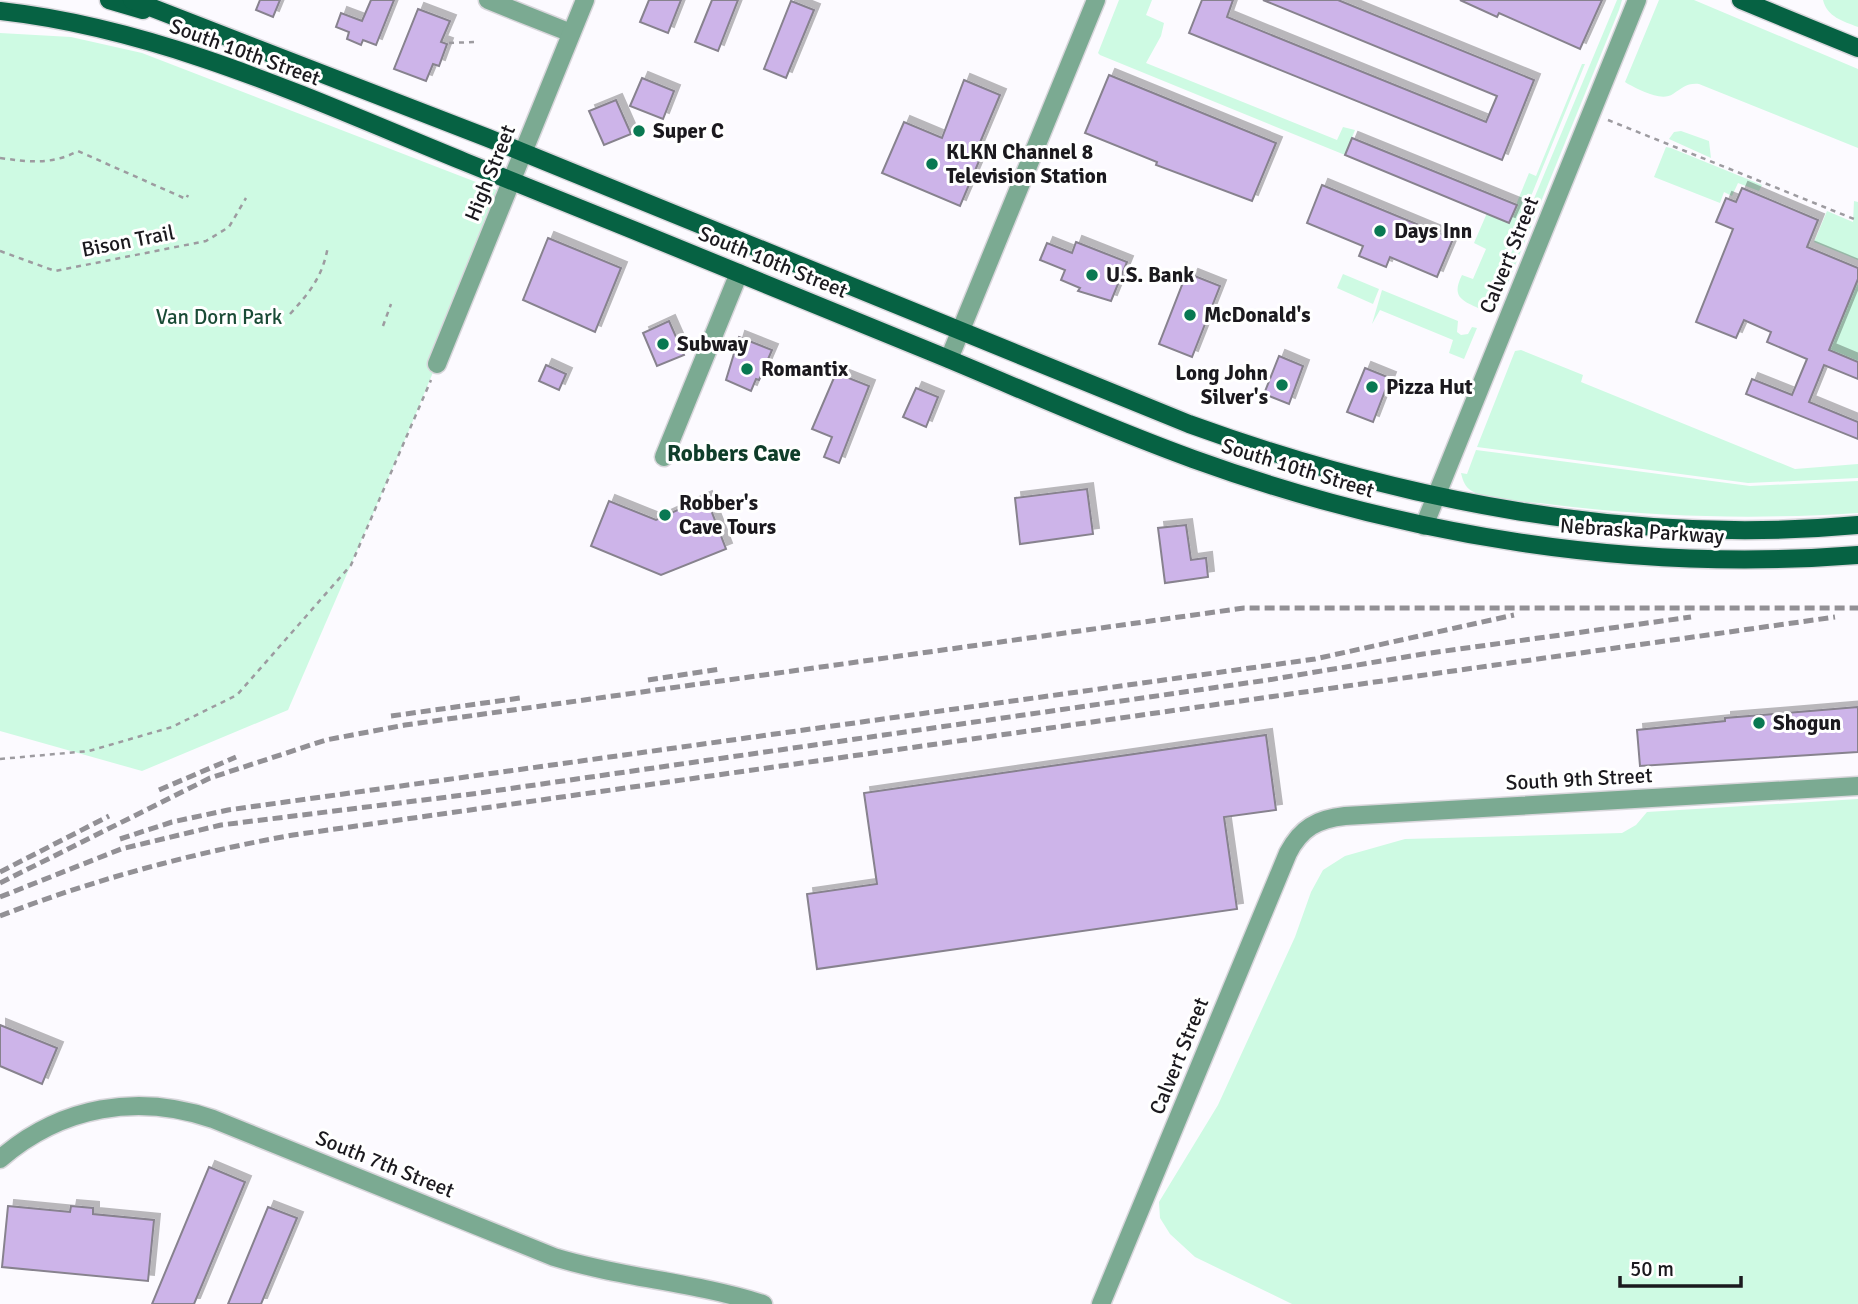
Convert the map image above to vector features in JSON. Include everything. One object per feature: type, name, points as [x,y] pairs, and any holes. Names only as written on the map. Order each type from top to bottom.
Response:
[{"type":"main road","points":[[109,0],[203,27]]},
{"type":"main road","name":"South 10th Street","points":[[132,0],[524,152],[961,331],[1256,448],[1332,472],[1436,497]]},
{"type":"main road","points":[[1741,0],[1858,48]]},
{"type":"main road","name":"South 10th Street","points":[[0,12],[107,29],[204,60],[512,180],[1191,458],[1328,502],[1424,526]]},
{"type":"main road","name":"Nebraska Parkway","points":[[1436,497],[1532,514],[1675,527],[1786,529],[1858,525]]},
{"type":"main road","name":"Nebraska Parkway","points":[[1424,526],[1493,540],[1645,556],[1765,560],[1858,555]]},
{"type":"street","points":[[488,0],[571,33]]},
{"type":"street","name":"High Street","points":[[437,364],[584,0]]},
{"type":"street","points":[[949,359],[1096,0]]},
{"type":"street","name":"Calvert Street","points":[[1424,526],[1637,0]]},
{"type":"street","points":[[664,457],[739,273]]},
{"type":"street","name":"South 9th Street","points":[[1305,828],[1318,821],[1345,816],[1858,786]]},
{"type":"street","name":"Calvert Street","points":[[1101,1304],[1288,853],[1305,828]]},
{"type":"street","name":"South 7th Street","points":[[0,1159],[42,1128],[94,1109],[144,1104],[175,1108],[213,1119],[554,1257],[597,1271],[703,1288],[762,1304]]},
{"type":"path","points":[[449,43],[474,42]]},
{"type":"path","points":[[1608,120],[1854,219]]},
{"type":"path","points":[[0,158],[33,162],[60,160],[78,150],[186,199],[188,195]]},
{"type":"path","name":"Bison Trail","points":[[0,251],[55,271],[205,241],[229,227],[246,198]]},
{"type":"path","points":[[290,314],[313,289],[322,272],[328,246]]},
{"type":"path","points":[[383,326],[391,304]]},
{"type":"path","points":[[0,759],[89,751],[172,727],[237,695],[351,565],[437,364]]},
{"type":"green space","points":[[1119,0],[1152,0],[1146,15],[1164,23],[1161,36],[1146,63],[1337,140],[1343,127],[1355,130],[1345,155],[1100,55],[1098,53]]},
{"type":"green space","points":[[1617,0],[1622,0],[1619,10],[1499,305],[1487,311]]},
{"type":"green space","points":[[1659,0],[1694,0],[1858,69],[1858,148],[1699,84],[1688,85],[1663,97],[1644,92],[1625,82]]},
{"type":"green space","points":[[1823,0],[1858,0],[1858,27],[1828,11]]},
{"type":"green space","name":"Van Dorn Park","points":[[0,33],[71,37],[142,53],[507,194],[407,435],[288,710],[142,771],[0,731]]},
{"type":"green space","points":[[1582,64],[1585,64],[1484,311],[1470,305],[1458,294],[1459,283],[1462,275],[1473,279],[1486,249],[1474,243],[1487,213],[1509,222],[1529,173],[1536,176]]},
{"type":"green space","points":[[1681,131],[1709,141],[1711,158],[1669,139],[1674,132]]},
{"type":"green space","points":[[1666,147],[1762,185],[1759,191],[1738,183],[1732,196],[1724,192],[1720,203],[1654,177]]},
{"type":"green space","points":[[1854,201],[1858,202],[1858,260],[1814,242],[1827,211],[1853,222]]},
{"type":"green space","points":[[1343,274],[1379,289],[1373,304],[1337,288]]},
{"type":"green space","points":[[1858,279],[1858,362],[1829,350]]},
{"type":"green space","points":[[1382,290],[1458,321],[1457,332],[1461,335],[1468,334],[1472,327],[1477,328],[1464,359],[1449,353],[1453,340],[1380,310],[1372,324]]},
{"type":"green space","points":[[1521,350],[1583,375],[1581,382],[1795,469],[1858,464],[1858,478],[1748,483],[1477,447],[1515,351]]},
{"type":"green space","points":[[1476,450],[1750,486],[1858,481],[1858,513],[1698,516],[1495,499],[1472,491],[1464,481],[1461,473],[1467,474]]},
{"type":"green space","points":[[1858,799],[1858,1304],[1292,1304],[1195,1257],[1170,1234],[1160,1218],[1159,1202],[1218,1105],[1295,937],[1311,892],[1323,870],[1345,856],[1405,839],[1622,833],[1636,825],[1647,812]]},
{"type":"building","points":[[260,0],[280,0],[273,17],[256,10]]},
{"type":"building","points":[[371,0],[394,0],[376,45],[363,40],[361,45],[347,39],[349,32],[336,27],[341,13],[362,21]]},
{"type":"building","points":[[649,0],[681,0],[668,33],[640,22]]},
{"type":"building","points":[[712,0],[738,0],[718,51],[695,42]]},
{"type":"building","points":[[1202,0],[1233,0],[1227,17],[1486,122],[1497,96],[1263,0],[1338,0],[1534,80],[1502,160],[1189,33]]},
{"type":"building","points":[[1460,0],[1602,0],[1580,49],[1499,13],[1497,17]]},
{"type":"building","points":[[791,1],[814,10],[786,78],[764,69]]},
{"type":"building","points":[[418,9],[450,21],[441,42],[447,44],[439,66],[433,64],[426,81],[394,69]]},
{"type":"building","points":[[1109,75],[1276,143],[1252,201],[1156,165],[1157,162],[1085,133]]},
{"type":"building","points":[[642,78],[674,91],[663,119],[630,106]]},
{"type":"building","name":"KLKN Channel 8 Television Station","points":[[964,80],[1000,95],[976,152],[982,154],[960,206],[882,173],[904,122],[942,138]]},
{"type":"building","points":[[616,100],[631,134],[604,145],[589,111]]},
{"type":"building","points":[[1352,138],[1517,205],[1509,223],[1345,155]]},
{"type":"building","name":"Days Inn","points":[[1322,185],[1453,239],[1437,277],[1390,257],[1386,267],[1359,256],[1363,246],[1307,223]]},
{"type":"building","points":[[1742,188],[1818,220],[1807,247],[1858,268],[1858,279],[1829,350],[1858,362],[1858,379],[1824,365],[1809,402],[1858,422],[1858,439],[1746,394],[1752,379],[1792,395],[1807,359],[1767,342],[1771,332],[1744,320],[1736,338],[1696,322],[1733,229],[1716,222],[1726,198],[1736,202]]},
{"type":"building","points":[[548,238],[621,268],[595,332],[523,300]]},
{"type":"building","name":"U.S. Bank","points":[[1076,242],[1127,262],[1111,301],[1078,291],[1080,288],[1061,280],[1065,270],[1040,260],[1047,243],[1072,253]]},
{"type":"building","name":"McDonald's","points":[[1192,275],[1220,286],[1192,357],[1159,344],[1184,280],[1189,281]]},
{"type":"building","name":"Subway","points":[[669,321],[684,355],[657,366],[643,333]]},
{"type":"building","name":"Romantix","points":[[739,337],[772,350],[759,380],[756,379],[751,391],[726,380]]},
{"type":"building","name":"Long John Silver's","points":[[1279,356],[1303,366],[1289,404],[1264,394]]},
{"type":"building","points":[[546,365],[566,374],[559,390],[539,381]]},
{"type":"building","name":"Pizza Hut","points":[[1365,368],[1390,378],[1373,422],[1347,412]]},
{"type":"building","points":[[836,373],[869,386],[839,463],[824,457],[832,437],[812,429]]},
{"type":"building","points":[[916,388],[938,397],[926,427],[903,417]]},
{"type":"building","points":[[1087,489],[1093,534],[1020,544],[1015,498]]},
{"type":"building","points":[[706,497],[726,549],[661,575],[591,546],[609,501],[656,520]]},
{"type":"building","points":[[1186,525],[1191,560],[1206,558],[1208,577],[1165,583],[1158,528]]},
{"type":"building","points":[[1858,707],[1858,752],[1640,766],[1637,730],[1725,721],[1725,718]]},
{"type":"building","points":[[1266,735],[1276,810],[1224,817],[1237,909],[817,969],[807,894],[877,884],[864,793]]},
{"type":"building","points":[[0,1025],[57,1048],[42,1084],[0,1066]]},
{"type":"building","points":[[209,1167],[245,1182],[194,1304],[152,1304]]},
{"type":"building","points":[[8,1206],[70,1212],[71,1206],[93,1208],[93,1214],[154,1220],[148,1281],[2,1267]]},
{"type":"building","points":[[268,1207],[297,1218],[261,1304],[228,1304]]},
{"type":"railway","points":[[0,883],[210,778],[326,740],[405,725],[1244,608],[1858,608]]},
{"type":"railway","points":[[120,839],[172,822],[228,810],[1315,659],[1514,615]]},
{"type":"railway","points":[[0,897],[121,849],[221,825],[472,794],[1691,617]]},
{"type":"railway","points":[[0,916],[145,868],[293,835],[1835,617]]},
{"type":"railway","points":[[648,680],[721,669]]},
{"type":"railway","points":[[391,716],[520,698]]},
{"type":"railway","points":[[159,790],[236,757]]},
{"type":"railway","points":[[0,872],[109,816]]},
{"type":"place","name":"Super C","points":[[639,131]]},
{"type":"place","name":"KLKN Channel 8 Television Station","points":[[932,164]]},
{"type":"place","name":"Days Inn","points":[[1380,231]]},
{"type":"place","name":"U.S. Bank","points":[[1092,275]]},
{"type":"place","name":"McDonald's","points":[[1190,315]]},
{"type":"place","name":"Subway","points":[[663,344]]},
{"type":"place","name":"Romantix","points":[[747,369]]},
{"type":"place","name":"Long John Silver's","points":[[1282,385]]},
{"type":"place","name":"Pizza Hut","points":[[1372,387]]},
{"type":"place","name":"Robber's Cave Tours","points":[[665,515]]},
{"type":"place","name":"Shogun","points":[[1759,723]]},
{"type":"district","name":"Robbers Cave","points":[[734,453]]}]
